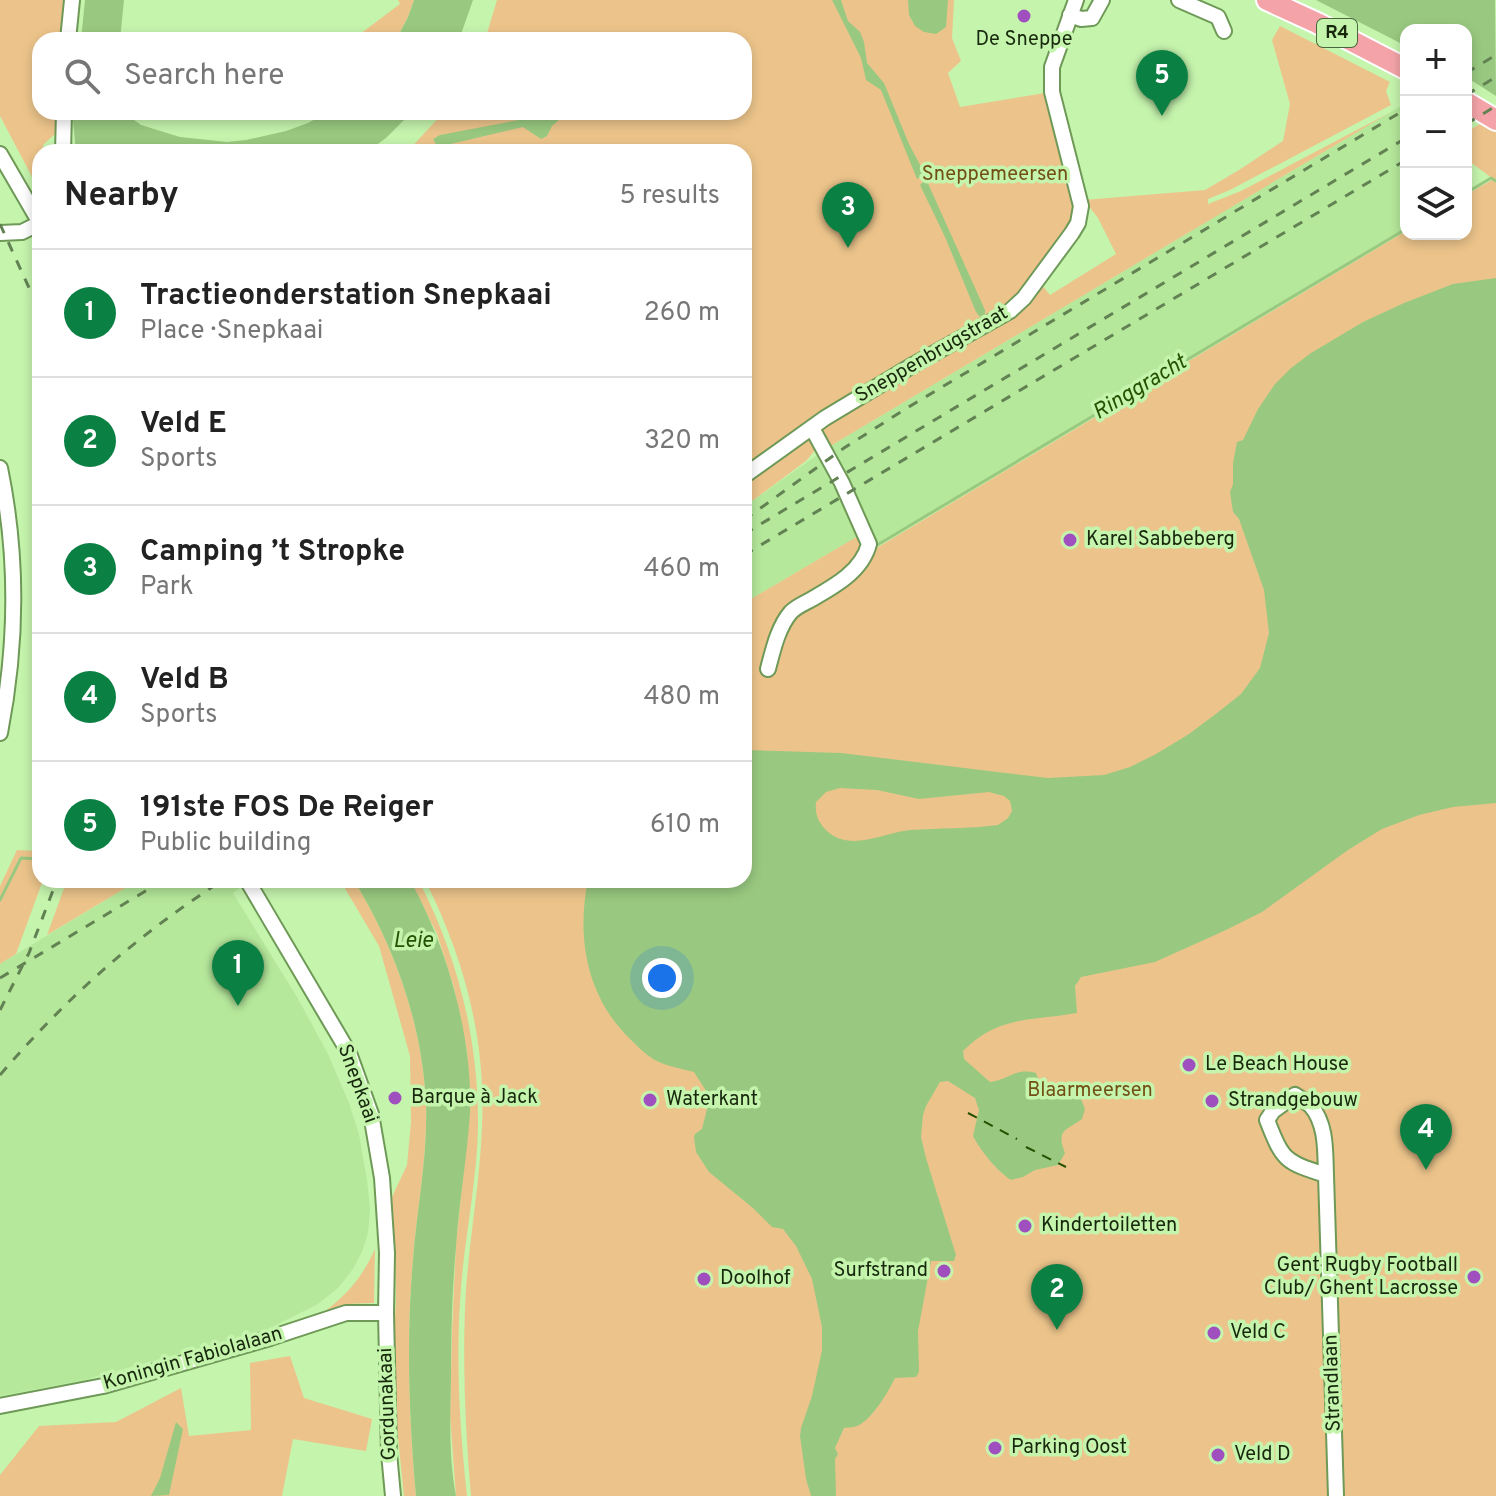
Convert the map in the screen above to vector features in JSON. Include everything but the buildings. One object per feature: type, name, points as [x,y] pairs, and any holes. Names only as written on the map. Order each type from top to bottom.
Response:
[{"type":"highway","name":"R4","points":[[1267,0],[1400,66]]},
{"type":"highway","points":[[1472,106],[1496,120]]},
{"type":"street","points":[[69,32],[72,0]]},
{"type":"street","name":"Sneppenbrugstraat","points":[[752,470],[825,418],[1010,311],[1024,298],[1072,233],[1078,223],[1081,206],[1050,78],[1076,0]]},
{"type":"street","points":[[1070,15],[1081,19],[1092,18],[1102,0]]},
{"type":"street","points":[[1179,0],[1218,17],[1224,31]]},
{"type":"street","points":[[63,144],[64,120]]},
{"type":"street","points":[[0,154],[32,209]]},
{"type":"street","points":[[0,233],[22,232],[32,227]]},
{"type":"street","points":[[768,669],[788,616],[794,609],[852,573],[867,553],[869,544],[842,483],[812,428]]},
{"type":"street","points":[[0,468],[9,525],[6,556],[13,627],[0,733]]},
{"type":"street","name":"Snepkaai","points":[[252,888],[349,1053],[371,1114],[382,1178],[387,1253],[386,1313]]},
{"type":"street","name":"Strandlaan","points":[[1326,1175],[1292,1164],[1278,1148],[1267,1120],[1273,1111],[1295,1095],[1311,1106],[1325,1139],[1336,1496]]},
{"type":"street","name":"Koningin Fabiolalaan","points":[[0,1406],[103,1386],[346,1313],[386,1313]]},
{"type":"street","name":"Gordunakaai","points":[[386,1313],[393,1496]]},
{"type":"shaded area","points":[[1400,107],[1400,233],[874,547],[858,536],[752,598],[752,501],[827,448]]},
{"type":"shaded area","points":[[126,888],[240,888],[233,893],[328,1054],[359,1134],[370,1208],[368,1233],[353,1269],[338,1288],[318,1304],[266,1330],[84,1380],[0,1396],[0,964]]},
{"type":"green space","points":[[0,0],[67,0],[65,32],[32,32],[32,120],[57,120],[56,133],[44,144],[32,144],[32,177],[0,116]]},
{"type":"green space","points":[[398,0],[414,0],[400,32],[363,32],[400,4]]},
{"type":"green space","name":"Sneppemeersen","points":[[497,0],[954,0],[952,38],[961,61],[948,73],[960,107],[1045,93],[1074,207],[1063,233],[1032,273],[1050,295],[1116,254],[1098,218],[1084,200],[1205,190],[1283,141],[1290,104],[1272,40],[1280,26],[1390,82],[1386,91],[1391,105],[1208,199],[1208,204],[1241,191],[1391,112],[827,448],[815,416],[809,422],[817,448],[806,461],[752,501],[752,144],[414,144],[437,120],[752,120],[752,32],[487,32]]},
{"type":"green space","points":[[1496,115],[1496,181],[1472,163],[1472,129]]},
{"type":"green space","name":"Blaarmeersen","points":[[1492,180],[1496,181],[1496,1496],[471,1496],[464,1341],[466,1289],[481,1147],[480,1061],[470,999],[451,939],[429,888],[752,888],[752,598],[858,536],[875,549],[1400,235],[1400,240],[1472,240],[1472,192]]},
{"type":"green space","points":[[17,850],[32,851],[32,888],[40,888],[16,954],[0,964],[0,886]]},
{"type":"green space","points":[[64,888],[126,888],[47,935]]},
{"type":"green space","points":[[345,888],[359,888],[394,959],[412,1015],[423,1073],[425,1142],[413,1260],[409,1348],[416,1496],[404,1496],[393,1355],[396,1299],[392,1197],[407,1165],[411,1122],[410,1056],[379,946]]},
{"type":"green space","points":[[414,888],[422,888],[445,939],[464,1000],[475,1063],[477,1149],[462,1280],[458,1351],[467,1496],[456,1496],[450,1415],[456,1243],[470,1110],[467,1051],[454,988],[437,934]]},
{"type":"green space","points":[[375,1249],[374,1303],[347,1304],[325,1313],[354,1284]]},
{"type":"green space","points":[[290,1356],[304,1398],[372,1419],[366,1451],[293,1439],[282,1496],[0,1496],[0,1475],[39,1426],[116,1422],[181,1388],[189,1436],[251,1430],[250,1363]]},
{"type":"water","points":[[85,0],[124,0],[121,32],[82,32]]},
{"type":"water","points":[[414,0],[473,0],[462,32],[400,32]]},
{"type":"water","points":[[832,0],[841,0],[848,21],[860,32],[867,63],[884,83],[925,174],[917,179],[881,90],[866,80],[861,58]]},
{"type":"water","points":[[908,0],[948,0],[946,27],[936,34],[924,32],[915,26],[909,15]]},
{"type":"water","points":[[1316,0],[1495,0],[1496,96],[1472,81],[1472,24],[1400,24],[1400,43]]},
{"type":"water","points":[[134,120],[180,137],[227,142],[286,131],[313,120],[404,120],[378,144],[75,144],[73,121]]},
{"type":"water","points":[[519,120],[559,120],[541,139],[523,127],[451,144],[436,144],[433,139]]},
{"type":"water","points":[[926,179],[985,310],[980,317],[920,185]]},
{"type":"water","points":[[1496,278],[1496,803],[1453,807],[1419,815],[1382,829],[1262,912],[1226,930],[1155,962],[1081,977],[1075,986],[1077,1013],[1003,1025],[976,1039],[963,1051],[964,1059],[990,1082],[1017,1073],[1036,1073],[1044,1090],[1049,1093],[1081,1099],[1085,1109],[1082,1119],[1062,1135],[1065,1153],[1058,1165],[1011,1180],[989,1160],[973,1136],[979,1110],[975,1098],[948,1081],[940,1082],[926,1106],[921,1137],[956,1255],[954,1261],[931,1261],[918,1331],[919,1372],[916,1377],[895,1378],[884,1398],[863,1423],[844,1428],[835,1448],[838,1454],[835,1459],[836,1496],[811,1496],[800,1436],[822,1350],[822,1327],[812,1279],[796,1246],[783,1229],[772,1227],[709,1172],[696,1152],[694,1137],[702,1129],[710,1097],[694,1072],[663,1064],[647,1055],[615,1022],[604,1005],[588,966],[583,923],[587,888],[752,888],[752,750],[841,753],[1048,778],[1104,775],[1130,767],[1189,734],[1241,694],[1260,668],[1269,633],[1264,590],[1239,519],[1233,512],[1230,492],[1237,442],[1243,440],[1258,409],[1275,384],[1291,368],[1363,322],[1453,284]],"holes":[[[840,788],[877,790],[919,799],[989,792],[1004,796],[1010,801],[1012,811],[998,825],[910,830],[855,841],[835,837],[826,830],[816,813],[816,802],[826,792]]]},
{"type":"water","name":"Leie","points":[[359,888],[414,888],[446,963],[467,1054],[470,1113],[457,1230],[452,1314],[450,1438],[456,1496],[416,1496],[409,1348],[426,1103],[419,1044],[404,987]]},
{"type":"water","points":[[176,1422],[183,1429],[169,1495],[151,1496],[160,1478]]},
{"type":"waterway","name":"Ringgracht","points":[[1472,189],[1491,178],[1496,181]]},
{"type":"waterway","name":"Ringgracht","points":[[874,547],[1400,233]]},
{"type":"waterway","points":[[0,900],[21,858],[32,859]]},
{"type":"ferry route","points":[[968,1113],[1017,1139]]},
{"type":"ferry route","points":[[1026,1147],[1066,1167]]},
{"type":"railway","points":[[1472,69],[1496,55]]},
{"type":"railway","points":[[1472,91],[1496,77]]},
{"type":"railway","points":[[1472,120],[1496,106]]},
{"type":"railway","points":[[752,514],[844,448],[907,408],[1400,113]]},
{"type":"railway","points":[[752,529],[1400,142]]},
{"type":"railway","points":[[752,550],[1400,164]]},
{"type":"railway","points":[[0,224],[32,294]]},
{"type":"railway","points":[[0,1010],[29,953],[54,888]]},
{"type":"railway","points":[[0,978],[151,888]]},
{"type":"railway","points":[[0,1075],[104,969],[211,888]]},
{"type":"place","name":"De Sneppe","points":[[1024,16]]},
{"type":"place","name":"191ste FOS De Reiger","points":[[1162,116]]},
{"type":"place","name":"Camping ’t Stropke","points":[[848,248]]},
{"type":"place","name":"Karel Sabbeberg","points":[[1070,540]]},
{"type":"place","name":"Tractieonderstation Snepkaai","points":[[238,1006]]},
{"type":"place","name":"Le Beach House","points":[[1189,1065]]},
{"type":"place","name":"Barque à Jack","points":[[395,1098]]},
{"type":"place","name":"Waterkant","points":[[650,1100]]},
{"type":"place","name":"Strandgebouw","points":[[1212,1101]]},
{"type":"place","name":"Veld B","points":[[1426,1170]]},
{"type":"place","name":"Kindertoiletten","points":[[1025,1226]]},
{"type":"place","name":"Surfstrand","points":[[944,1271]]},
{"type":"place","name":"Gent Rugby Football Club/ Ghent Lacrosse","points":[[1474,1277]]},
{"type":"place","name":"Doolhof","points":[[704,1279]]},
{"type":"place","name":"Veld E","points":[[1057,1330]]},
{"type":"place","name":"Veld C","points":[[1214,1333]]},
{"type":"place","name":"Parking Oost","points":[[995,1448]]},
{"type":"place","name":"Veld D","points":[[1218,1455]]}]
